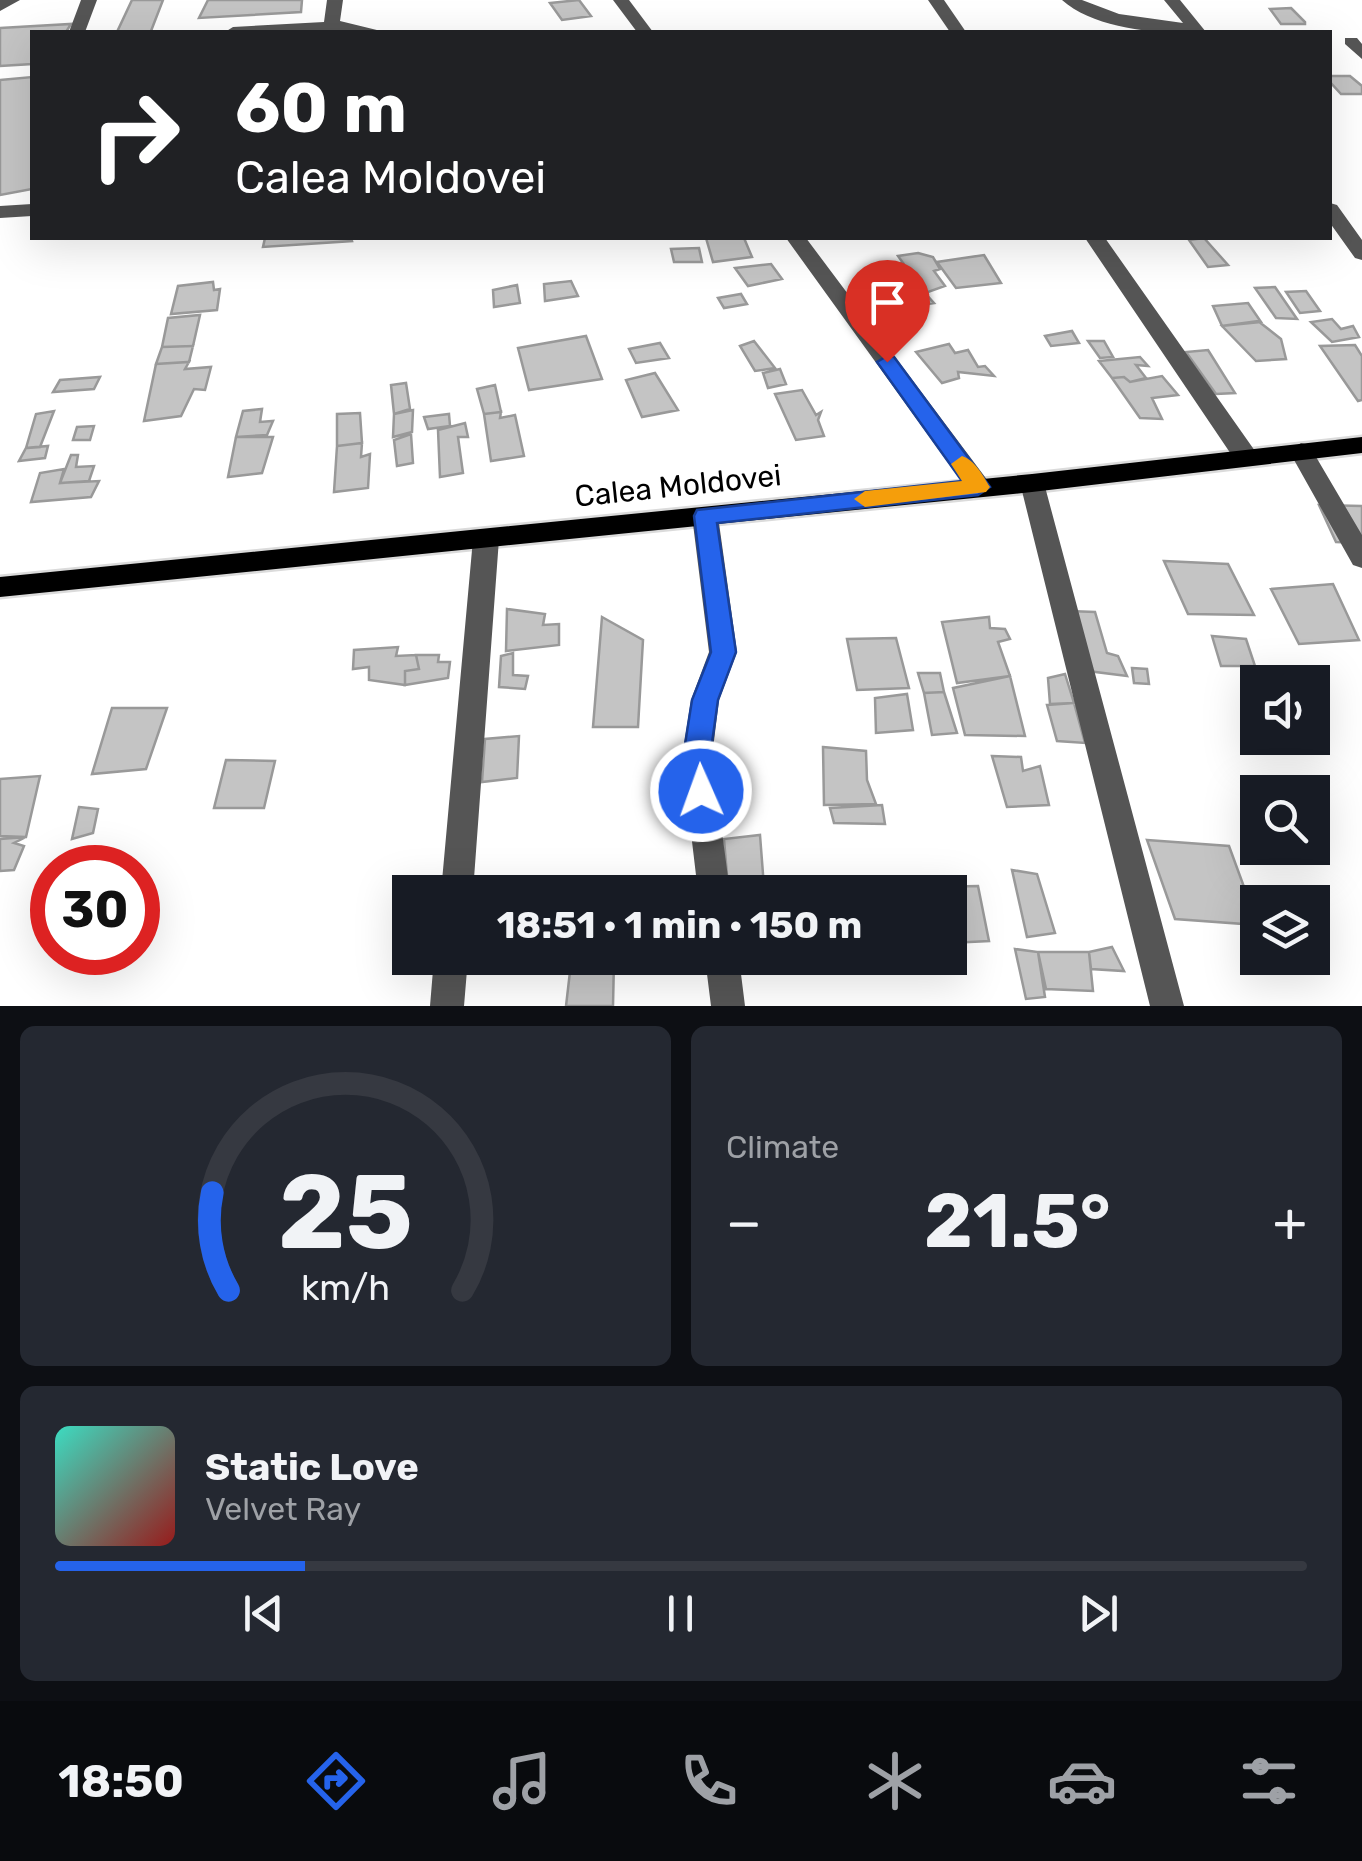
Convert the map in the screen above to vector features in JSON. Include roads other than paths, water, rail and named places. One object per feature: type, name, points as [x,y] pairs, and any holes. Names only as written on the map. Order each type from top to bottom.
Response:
[{"type":"main road","name":"Calea Moldovei","points":[[0,587],[1032,483],[1362,445]]},
{"type":"street","points":[[0,6],[12,0]]},
{"type":"street","points":[[78,30],[89,0]]},
{"type":"street","points":[[331,27],[335,0]]},
{"type":"street","points":[[621,0],[644,30]]},
{"type":"street","points":[[936,0],[957,30]]},
{"type":"street","points":[[1070,0],[1094,14],[1187,30]]},
{"type":"street","points":[[1172,0],[1195,30]]},
{"type":"street","points":[[272,30],[358,26],[371,30]]},
{"type":"street","points":[[0,212],[30,210]]},
{"type":"street","points":[[1332,211],[1362,254]]},
{"type":"street","points":[[797,240],[978,487]]},
{"type":"street","points":[[1096,240],[1246,457]]},
{"type":"street","points":[[1301,451],[1362,558]]},
{"type":"street","points":[[1032,483],[1167,1006]]},
{"type":"street","points":[[705,516],[723,652],[705,700],[696,757],[712,875]]},
{"type":"street","points":[[458,875],[486,539]]},
{"type":"street","points":[[447,1006],[450,975]]},
{"type":"street","points":[[724,975],[728,1006]]}]
